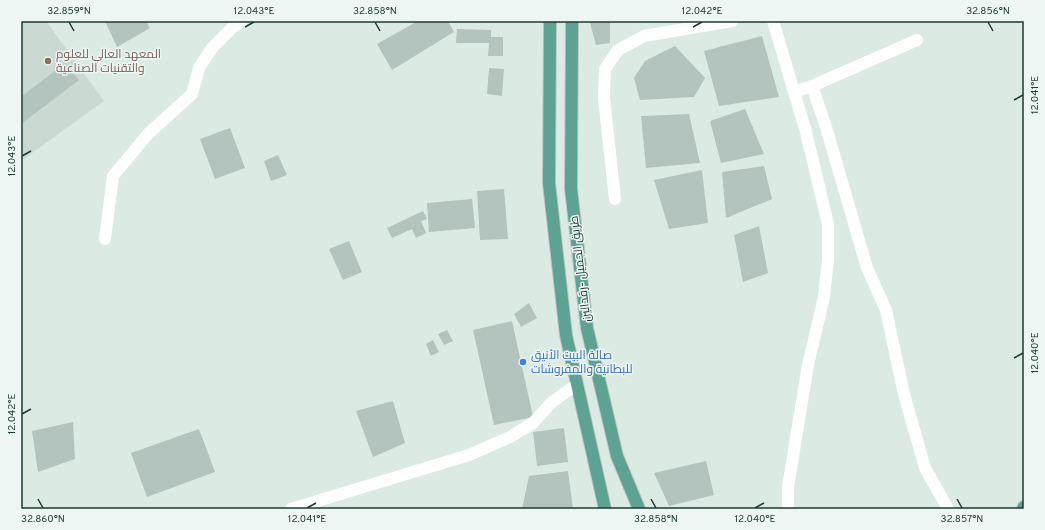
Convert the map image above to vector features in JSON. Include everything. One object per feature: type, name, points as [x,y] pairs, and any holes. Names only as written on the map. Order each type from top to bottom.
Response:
[{"type":"main road","name":"طريق الجميل -رقدالين","points":[[550,21],[549,183],[566,335],[605,509]]},
{"type":"main road","name":"طريق الجميل -رقدالين","points":[[572,21],[571,189],[587,328],[617,456],[639,509]]},
{"type":"street","points":[[105,239],[113,176],[148,134],[192,94],[199,68],[212,48],[232,27],[242,21]]},
{"type":"street","points":[[615,199],[604,98],[605,69],[618,50],[644,36],[732,21]]},
{"type":"street","points":[[773,21],[806,132],[828,224],[828,252],[824,297],[807,373],[788,487],[788,509]]},
{"type":"street","points":[[794,92],[812,86],[918,40]]},
{"type":"street","points":[[812,86],[826,127],[867,268],[886,310],[904,394],[926,468],[948,509]]},
{"type":"street","points":[[291,509],[476,452],[510,437],[533,423],[551,403],[577,384]]},
{"type":"shaded area","name":"المعهد العالي للعلوم والتقنيات الصناعية","points":[[21,21],[46,21],[104,101],[21,161]]},
{"type":"building","points":[[105,21],[146,21],[150,28],[117,47]]},
{"type":"building","points":[[418,21],[448,21],[454,32],[392,70],[377,44]]},
{"type":"building","points":[[596,21],[610,21],[610,43],[596,45],[590,23]]},
{"type":"building","points":[[457,29],[491,30],[491,37],[503,37],[503,56],[488,56],[489,43],[456,43]]},
{"type":"building","points":[[762,36],[779,97],[719,106],[704,51]]},
{"type":"building","points":[[675,46],[705,78],[694,97],[640,100],[634,78],[645,61]]},
{"type":"building","points":[[65,63],[79,80],[21,124],[21,97]]},
{"type":"building","points":[[489,68],[504,69],[502,96],[487,94]]},
{"type":"building","points":[[745,109],[764,154],[721,163],[710,121]]},
{"type":"building","points":[[689,114],[700,163],[646,168],[641,116]]},
{"type":"building","points":[[230,128],[245,168],[215,179],[200,139]]},
{"type":"building","points":[[278,155],[287,175],[271,181],[264,161]]},
{"type":"building","points":[[764,166],[772,199],[726,218],[722,172]]},
{"type":"building","points":[[702,170],[708,223],[669,229],[654,180]]},
{"type":"building","points":[[504,189],[508,239],[480,240],[477,191]]},
{"type":"building","points":[[472,199],[475,228],[429,232],[427,203]]},
{"type":"building","points":[[423,211],[427,219],[421,221],[426,233],[416,238],[412,229],[392,238],[387,228]]},
{"type":"building","points":[[759,226],[768,273],[743,282],[734,235]]},
{"type":"building","points":[[349,241],[362,272],[343,280],[329,249]]},
{"type":"building","points":[[529,303],[537,318],[521,327],[514,314]]},
{"type":"building","points":[[512,321],[533,417],[494,425],[473,330]]},
{"type":"building","points":[[447,330],[453,341],[444,345],[438,334]]},
{"type":"building","points":[[433,340],[439,352],[431,356],[426,344]]},
{"type":"building","points":[[393,401],[405,443],[373,457],[356,411]]},
{"type":"building","points":[[73,422],[75,459],[38,472],[32,431]]},
{"type":"building","points":[[564,428],[568,462],[537,466],[533,432]]},
{"type":"building","points":[[199,429],[215,472],[147,497],[131,453]]},
{"type":"building","points":[[706,461],[714,495],[669,506],[654,473]]},
{"type":"building","points":[[568,471],[573,509],[522,509],[529,476]]},
{"type":"place","name":"المعهد العالي للعلوم والتقنيات الصناعية","points":[[48,61]]},
{"type":"place","name":"صالة البيت الأنيق للبطانية والمفروشات","points":[[523,362]]}]
